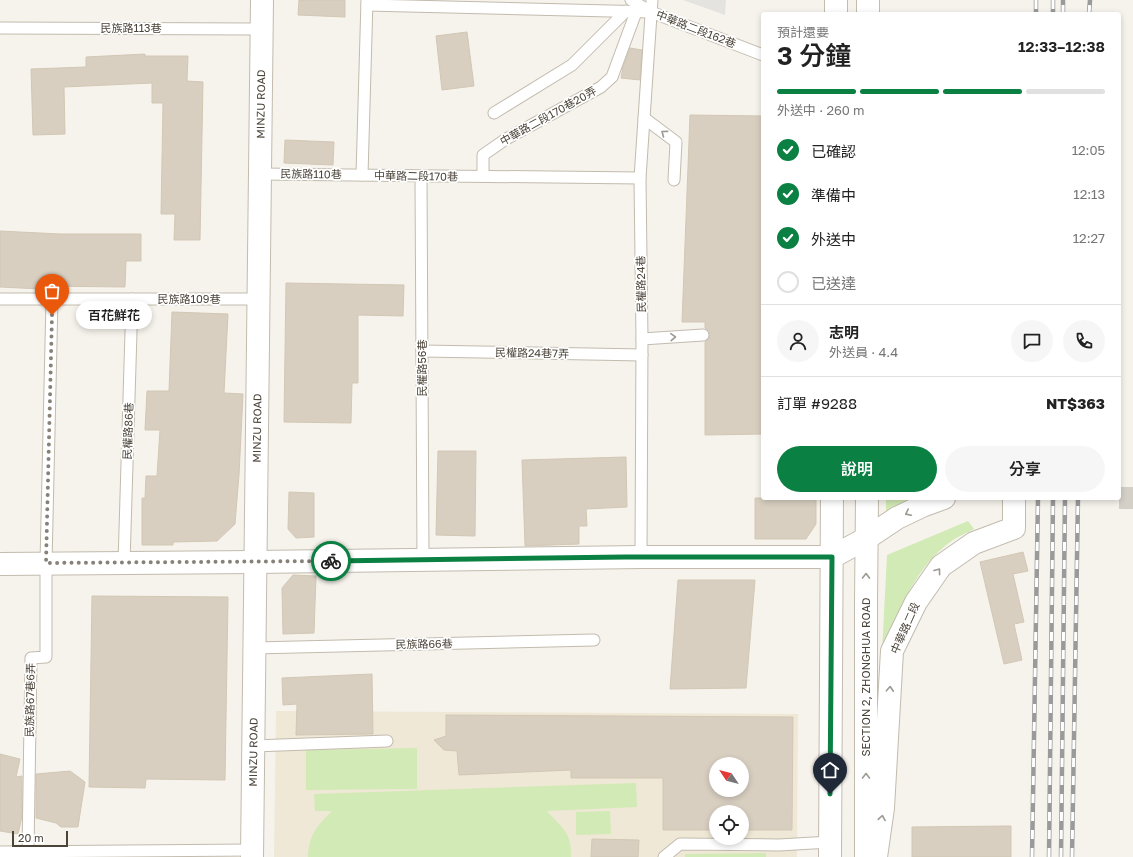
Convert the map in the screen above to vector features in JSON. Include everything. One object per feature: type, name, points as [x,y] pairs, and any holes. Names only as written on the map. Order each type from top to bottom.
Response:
[{"type":"street","name":"MINZU ROAD","points":[[252,854],[262,0]]},
{"type":"street","points":[[836,0],[836,12]]},
{"type":"street","points":[[868,0],[868,12]]},
{"type":"street","points":[[830,850],[832,500]]},
{"type":"street","name":"SECTION 2, ZHONGHUA ROAD","points":[[866,857],[867,500]]},
{"type":"street","points":[[0,564],[641,557],[832,557],[867,538],[897,518],[938,500]]},
{"type":"street","name":"中華路二段","points":[[876,857],[883,808],[892,652],[916,602],[941,566],[974,543],[1014,528],[1014,500]]},
{"type":"lane","name":"中華路二段162巷","points":[[630,0],[651,12],[761,54]]},
{"type":"lane","name":"民權路24巷","points":[[641,557],[642,339],[640,178],[652,0]]},
{"type":"lane","name":"中華路二段170巷","points":[[640,178],[362,175],[367,3],[590,5],[631,11],[651,12]]},
{"type":"lane","points":[[494,113],[572,65],[631,11]]},
{"type":"lane","name":"中華路二段170巷20弄","points":[[483,176],[483,155],[506,139],[601,87],[612,77],[631,11]]},
{"type":"lane","name":"民族路113巷","points":[[0,28],[262,28]]},
{"type":"lane","points":[[644,118],[676,142],[674,180]]},
{"type":"lane","name":"民族路110巷","points":[[260,174],[362,175]]},
{"type":"lane","name":"民權路56巷","points":[[421,176],[423,559]]},
{"type":"lane","name":"民族路109巷","points":[[0,299],[258,299]]},
{"type":"lane","points":[[46,563],[52,299]]},
{"type":"lane","name":"民權路86巷","points":[[124,563],[132,299]]},
{"type":"lane","points":[[642,339],[703,335]]},
{"type":"lane","name":"民權路24巷7弄","points":[[422,351],[642,355]]},
{"type":"lane","name":"民族路67巷6弄","points":[[28,852],[31,658],[46,657],[46,563]]},
{"type":"lane","name":"民族路66巷","points":[[254,648],[594,640]]},
{"type":"lane","points":[[253,746],[388,741]]},
{"type":"lane","points":[[664,857],[680,844],[779,845],[830,850]]},
{"type":"lane","points":[[0,852],[252,854]]},
{"type":"shaded area","points":[[683,0],[726,0],[725,15]]},
{"type":"shaded area","points":[[276,711],[798,714],[797,857],[274,857]]},
{"type":"green space","points":[[886,500],[921,500],[886,519]]},
{"type":"green space","points":[[968,521],[974,529],[945,546],[933,557],[915,581],[900,609],[882,652],[887,555]]},
{"type":"green space","points":[[417,748],[417,789],[306,790],[306,750]]},
{"type":"green space","points":[[636,783],[637,807],[547,811],[568,836],[571,857],[308,857],[312,836],[322,821],[332,811],[315,811],[314,794]]},
{"type":"green space","points":[[610,811],[611,834],[576,835],[576,812]]},
{"type":"green space","points":[[766,853],[766,857],[685,857],[685,854]]},
{"type":"building","points":[[299,0],[345,0],[345,17],[298,15]]},
{"type":"building","points":[[467,32],[474,86],[442,90],[436,36]]},
{"type":"building","points":[[630,48],[642,50],[640,80],[621,78],[623,67]]},
{"type":"building","points":[[145,54],[145,56],[188,56],[187,81],[203,82],[200,240],[174,240],[175,214],[161,214],[163,103],[152,103],[152,83],[64,87],[65,134],[33,135],[31,69],[86,67],[86,57]]},
{"type":"building","points":[[690,115],[761,116],[761,434],[705,435],[705,342],[709,338],[710,334],[705,328],[705,322],[682,322]]},
{"type":"building","points":[[285,140],[334,142],[333,165],[284,163]]},
{"type":"building","points":[[0,231],[60,234],[141,234],[141,261],[126,261],[125,287],[41,286],[41,289],[0,287]]},
{"type":"building","points":[[286,283],[404,285],[403,316],[358,315],[358,383],[352,383],[351,423],[284,422]]},
{"type":"building","points":[[172,312],[228,314],[224,393],[243,394],[235,524],[217,541],[173,542],[173,545],[142,545],[142,498],[145,498],[146,476],[157,476],[160,430],[145,430],[147,391],[169,391]]},
{"type":"building","points":[[438,451],[476,451],[475,536],[436,535]]},
{"type":"building","points":[[626,457],[627,507],[586,509],[587,526],[579,526],[579,544],[525,546],[522,460]]},
{"type":"building","points":[[289,492],[314,493],[314,537],[296,538],[288,529]]},
{"type":"building","points":[[755,498],[761,498],[761,500],[816,500],[816,524],[806,539],[755,539]]},
{"type":"building","points":[[1023,552],[1028,571],[1013,574],[1024,622],[1014,624],[1022,660],[1004,664],[980,562]]},
{"type":"building","points":[[293,575],[316,576],[314,633],[283,634],[282,588]]},
{"type":"building","points":[[678,580],[755,580],[746,688],[670,689]]},
{"type":"building","points":[[92,596],[228,597],[225,780],[146,779],[145,788],[89,787]]},
{"type":"building","points":[[372,674],[373,734],[296,735],[297,704],[283,705],[282,678]]},
{"type":"building","points":[[446,715],[793,717],[792,830],[749,830],[749,805],[709,805],[709,830],[663,830],[663,778],[571,778],[571,770],[459,775],[457,751],[444,750],[434,740],[446,736]]},
{"type":"building","points":[[0,754],[20,759],[16,777],[22,776],[22,816],[18,834],[0,831]]},
{"type":"building","points":[[70,771],[85,782],[78,827],[61,827],[56,823],[36,818],[36,774]]},
{"type":"building","points":[[1011,826],[1011,857],[912,857],[912,827]]},
{"type":"building","points":[[592,839],[639,840],[638,857],[591,857]]},
{"type":"tunnel","points":[[1121,498],[1133,498]]},
{"type":"railway","points":[[1036,0],[1036,12]]},
{"type":"railway","points":[[1053,0],[1053,12]]},
{"type":"railway","points":[[1063,0],[1063,12]]},
{"type":"railway","points":[[1089,12],[1090,0]]},
{"type":"railway","points":[[1032,857],[1038,500]]},
{"type":"railway","points":[[1049,857],[1053,500]]},
{"type":"railway","points":[[1061,857],[1065,500]]},
{"type":"railway","points":[[1072,857],[1078,500]]},
{"type":"way so far","points":[[52,315],[46,563],[331,561]]},
{"type":"place","name":"百花鮮花","points":[[52,315]]},
{"type":"route","points":[[331,561],[625,557],[832,557],[830,794]]}]
